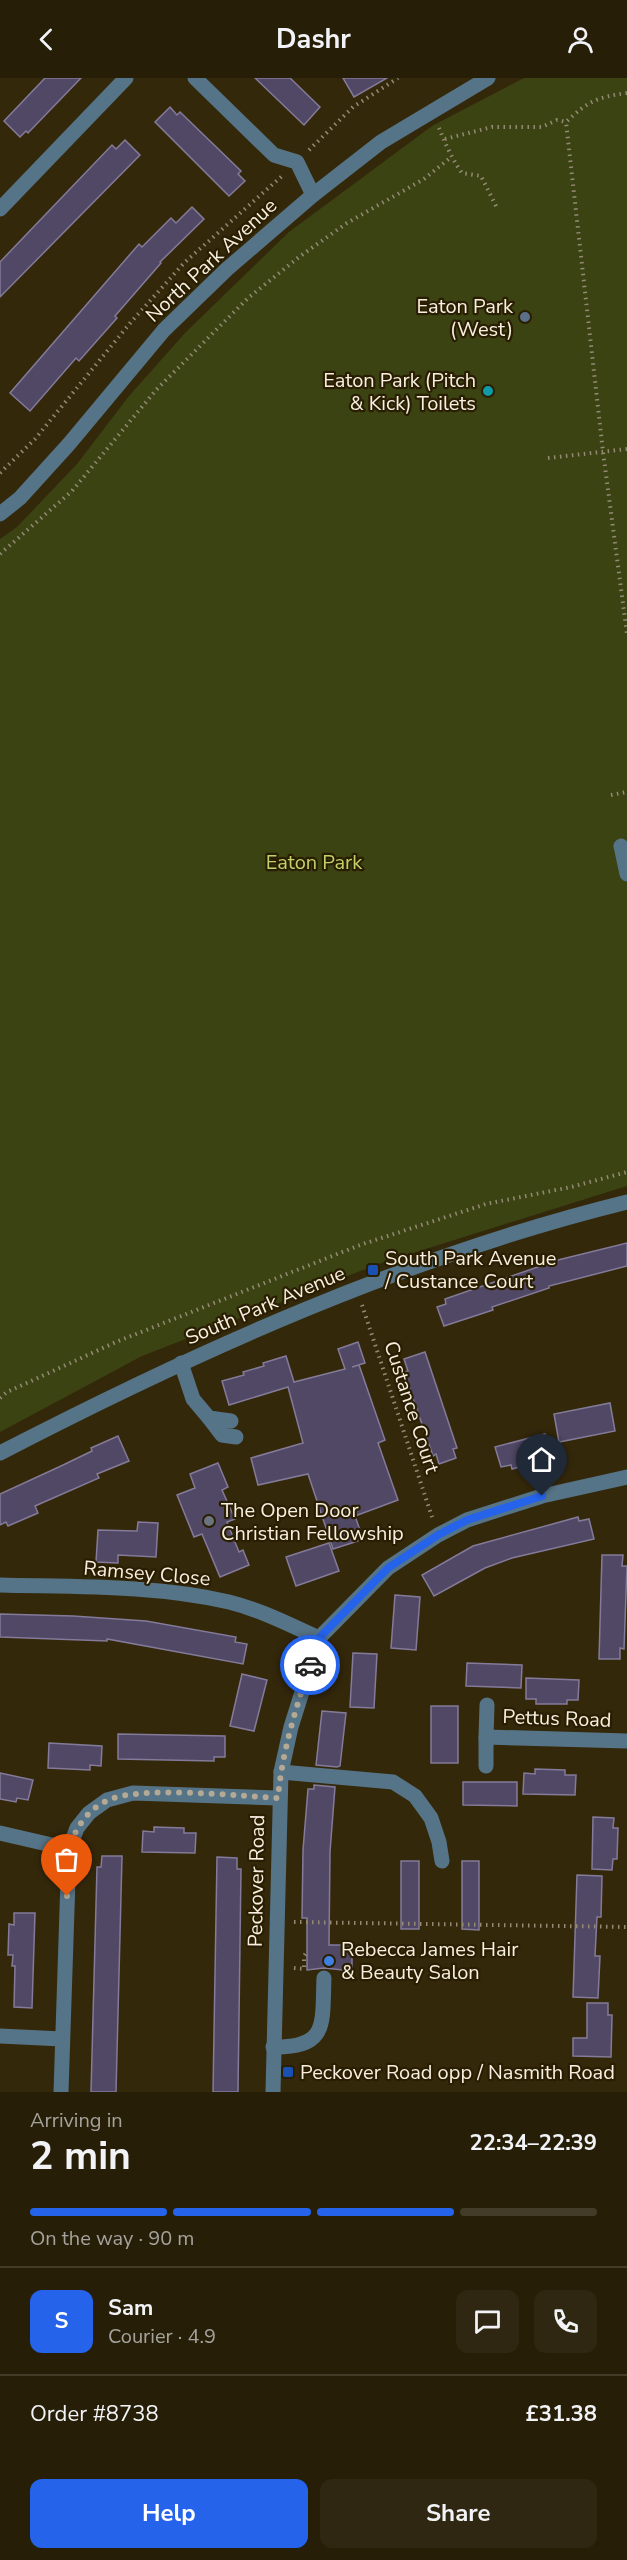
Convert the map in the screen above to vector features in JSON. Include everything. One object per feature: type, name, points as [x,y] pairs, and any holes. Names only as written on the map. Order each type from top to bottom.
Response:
[{"type":"street","points":[[0,209],[126,78]]},
{"type":"street","points":[[195,78],[274,155],[297,162],[313,195]]},
{"type":"street","name":"North Park Avenue","points":[[0,514],[20,498],[69,444],[164,330],[227,269],[313,195],[381,142],[488,78]]},
{"type":"street","points":[[621,846],[627,874]]},
{"type":"street","name":"South Park Avenue","points":[[0,1453],[108,1397],[357,1289],[493,1241],[627,1202]]},
{"type":"street","points":[[181,1364],[193,1399],[224,1439]]},
{"type":"street","points":[[209,1418],[231,1421]]},
{"type":"street","name":"Peckover Road","points":[[273,2092],[278,1798],[291,1727],[319,1638],[388,1568],[438,1535],[467,1520],[504,1507],[627,1477]]},
{"type":"street","name":"Ramsey Close","points":[[0,1585],[159,1591],[197,1596],[264,1613],[319,1638]]},
{"type":"street","name":"Pettus Road","points":[[486,1766],[487,1705]]},
{"type":"street","name":"Pettus Road","points":[[486,1737],[627,1742]]},
{"type":"street","points":[[281,1772],[393,1782],[415,1796],[431,1818],[440,1842],[442,1861]]},
{"type":"street","points":[[61,2092],[69,1849],[77,1828],[89,1813],[107,1800],[133,1793],[278,1798]]},
{"type":"street","points":[[0,1833],[69,1849]]},
{"type":"street","points":[[273,2047],[293,2047],[308,2042],[319,2033],[323,2011],[324,1978]]},
{"type":"street","points":[[0,2036],[62,2039]]},
{"type":"path","points":[[0,473],[35,439],[124,330],[184,263],[297,162],[353,107],[398,78]]},
{"type":"path","points":[[566,122],[584,104],[603,96],[627,93]]},
{"type":"path","points":[[448,102],[456,117],[438,128],[445,139],[450,158],[462,172],[481,176],[497,208]]},
{"type":"path","points":[[445,139],[492,127],[542,127],[557,120],[566,122]]},
{"type":"path","points":[[566,122],[603,452],[627,634]]},
{"type":"path","points":[[0,554],[72,491],[156,390],[247,299],[346,223],[408,189],[450,158]]},
{"type":"path","points":[[548,458],[627,449]]},
{"type":"path","points":[[0,464],[6,466]]},
{"type":"path","points":[[611,795],[627,792]]},
{"type":"path","points":[[0,1398],[7,1392],[116,1342],[360,1245],[486,1204],[571,1187],[627,1172]]},
{"type":"path","name":"Custance Court","points":[[357,1289],[438,1535]]},
{"type":"path","points":[[276,1922],[627,1926]]},
{"type":"path","points":[[300,1969],[304,1969],[304,1956],[307,1952]]},
{"type":"green space","name":"Eaton Park","points":[[524,78],[627,78],[627,1186],[381,1263],[142,1356],[0,1432],[0,539],[17,527],[77,464],[129,396],[186,332],[289,232],[432,126]]},
{"type":"building","points":[[45,78],[81,78],[28,133],[26,131],[20,137],[4,121]]},
{"type":"building","points":[[255,78],[290,78],[320,107],[304,125]]},
{"type":"building","points":[[343,78],[387,78],[354,97]]},
{"type":"building","points":[[170,107],[177,115],[180,112],[241,171],[238,174],[245,181],[229,196],[155,122]]},
{"type":"building","points":[[125,140],[140,155],[0,297],[0,262],[112,145],[116,149]]},
{"type":"building","points":[[192,207],[204,219],[160,262],[115,316],[117,318],[79,361],[76,358],[30,411],[10,393],[139,244],[142,247],[171,218],[176,223]]},
{"type":"building","points":[[627,1243],[627,1266],[549,1286],[549,1288],[492,1307],[493,1310],[444,1326],[437,1307],[446,1304],[445,1299],[558,1260]]},
{"type":"building","points":[[358,1342],[365,1363],[352,1367],[359,1365],[385,1440],[378,1443],[398,1500],[355,1516],[361,1533],[356,1534],[358,1541],[333,1549],[308,1474],[258,1485],[251,1458],[303,1443],[288,1387],[229,1405],[222,1381],[244,1375],[243,1372],[286,1356],[294,1382],[345,1369],[338,1349]]},
{"type":"building","points":[[425,1352],[457,1448],[453,1449],[456,1458],[439,1464],[436,1454],[433,1456],[404,1372],[408,1371],[404,1359]]},
{"type":"building","points":[[610,1403],[615,1431],[559,1442],[554,1414]]},
{"type":"building","points":[[545,1434],[551,1455],[541,1457],[542,1461],[512,1469],[511,1465],[501,1467],[495,1447]]},
{"type":"building","points":[[118,1436],[129,1461],[97,1474],[99,1478],[35,1506],[38,1513],[8,1526],[6,1522],[0,1525],[0,1494],[92,1451],[91,1448]]},
{"type":"building","name":"The Open Door Christian Fellowship","points":[[218,1463],[228,1487],[222,1490],[235,1519],[227,1522],[239,1552],[243,1550],[249,1565],[220,1577],[202,1534],[194,1537],[177,1495],[195,1488],[190,1474]]},
{"type":"building","points":[[578,1517],[579,1521],[589,1519],[594,1539],[512,1558],[485,1568],[434,1596],[422,1575],[473,1546]]},
{"type":"building","points":[[138,1522],[158,1523],[156,1557],[118,1555],[118,1563],[96,1562],[98,1530],[137,1531]]},
{"type":"building","points":[[329,1543],[339,1571],[296,1586],[286,1557]]},
{"type":"building","points":[[602,1555],[623,1555],[622,1566],[627,1566],[624,1649],[620,1648],[620,1659],[599,1659]]},
{"type":"building","points":[[395,1595],[420,1597],[416,1650],[391,1648]]},
{"type":"building","points":[[0,1614],[146,1621],[236,1637],[235,1642],[247,1644],[243,1664],[107,1639],[107,1641],[0,1637]]},
{"type":"building","points":[[353,1653],[377,1654],[374,1708],[350,1707]]},
{"type":"building","points":[[467,1663],[522,1665],[521,1688],[466,1686]]},
{"type":"building","points":[[242,1674],[267,1680],[254,1731],[230,1726]]},
{"type":"building","points":[[526,1678],[579,1680],[578,1700],[567,1700],[567,1704],[536,1704],[536,1699],[526,1699]]},
{"type":"building","points":[[431,1706],[458,1706],[458,1763],[431,1763]]},
{"type":"building","points":[[322,1711],[346,1713],[340,1766],[337,1767],[316,1765]]},
{"type":"building","points":[[118,1734],[225,1736],[225,1757],[214,1757],[214,1761],[118,1759]]},
{"type":"building","points":[[49,1743],[102,1746],[101,1766],[90,1765],[90,1770],[48,1768]]},
{"type":"building","points":[[535,1769],[565,1770],[565,1775],[576,1775],[575,1795],[523,1794],[524,1773],[535,1774]]},
{"type":"building","points":[[0,1773],[33,1780],[28,1800],[17,1798],[16,1802],[0,1799]]},
{"type":"building","points":[[463,1782],[517,1782],[517,1806],[463,1805]]},
{"type":"building","points":[[314,1785],[335,1787],[330,1852],[329,1945],[352,1945],[352,1971],[324,1968],[307,1970],[307,1918],[302,1918],[303,1850],[308,1789],[314,1789]]},
{"type":"building","points":[[593,1817],[614,1818],[613,1828],[618,1828],[617,1859],[613,1859],[612,1870],[592,1869]]},
{"type":"building","points":[[154,1827],[184,1828],[184,1833],[196,1833],[195,1853],[142,1852],[143,1831],[154,1832]]},
{"type":"building","points":[[102,1856],[122,1856],[116,2092],[91,2092],[97,1867],[101,1867]]},
{"type":"building","points":[[217,1857],[237,1858],[237,1869],[241,1869],[238,2092],[213,2092]]},
{"type":"building","points":[[401,1861],[419,1861],[419,1929],[401,1929]]},
{"type":"building","points":[[462,1861],[479,1861],[479,1930],[462,1929]]},
{"type":"building","points":[[577,1875],[602,1876],[601,1917],[597,1917],[595,1956],[600,1956],[598,1998],[573,1997]]},
{"type":"building","points":[[14,1913],[35,1913],[32,2008],[14,2007],[15,1966],[12,1966],[13,1955],[8,1955],[9,1924],[14,1925]]},
{"type":"building","points":[[587,2003],[608,2003],[608,2015],[612,2015],[611,2057],[573,2056],[573,2038],[587,2038]]},
{"type":"way so far","points":[[67,1896],[69,1849],[77,1828],[89,1813],[107,1800],[133,1793],[278,1798],[291,1727],[310,1665]]},
{"type":"place","name":"Eaton Park (West)","points":[[525,317]]},
{"type":"place","name":"Eaton Park (Pitch & Kick) Toilets","points":[[488,391]]},
{"type":"place","name":"South Park Avenue / Custance Court","points":[[373,1270]]},
{"type":"place","name":"The Open Door Christian Fellowship","points":[[209,1521]]},
{"type":"place","name":"Rebecca James Hair & Beauty Salon","points":[[329,1961]]},
{"type":"place","name":"Peckover Road opp / Nasmith Road","points":[[288,2072]]},
{"type":"route","points":[[310,1665],[319,1638],[388,1568],[438,1535],[467,1520],[542,1496]]}]
